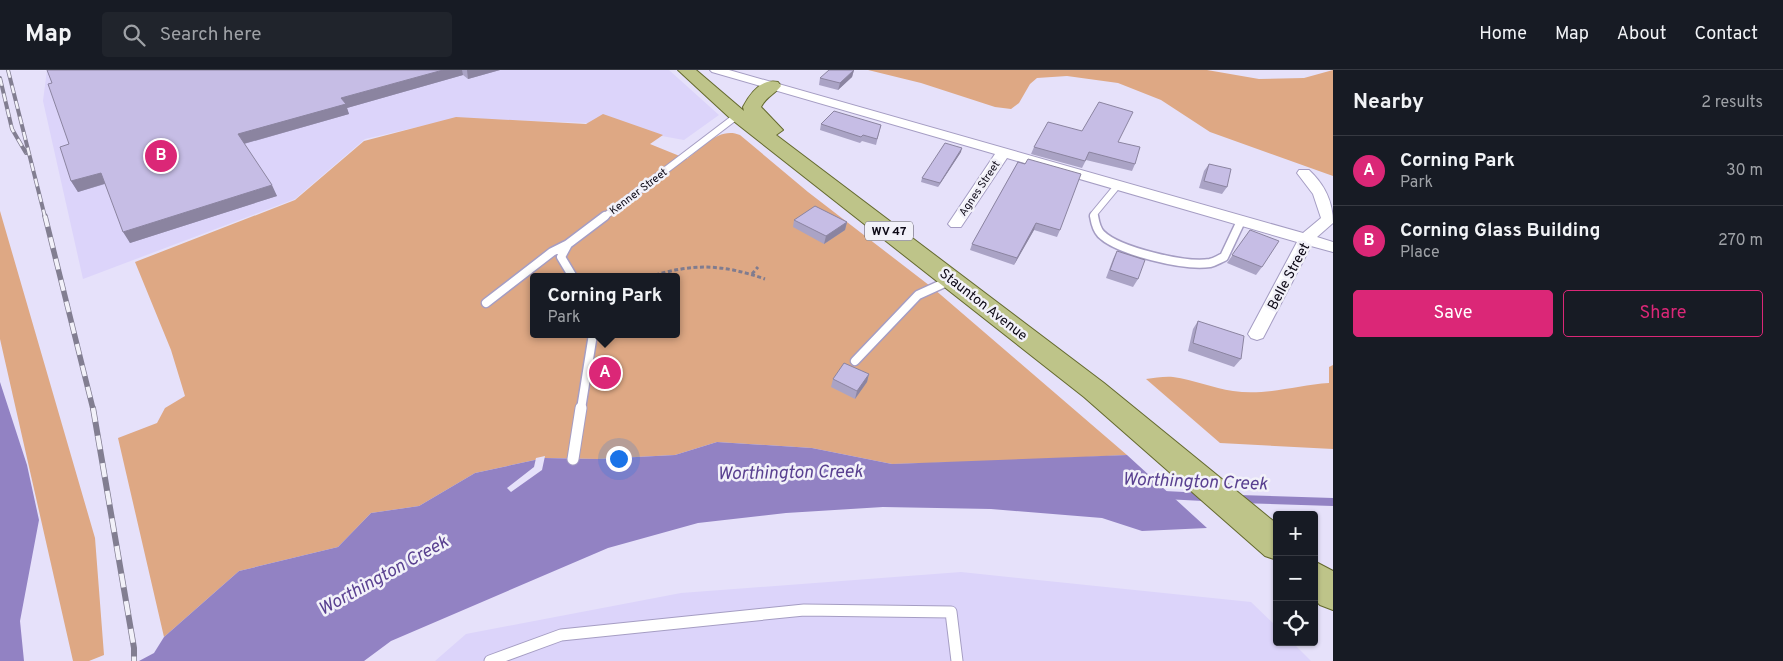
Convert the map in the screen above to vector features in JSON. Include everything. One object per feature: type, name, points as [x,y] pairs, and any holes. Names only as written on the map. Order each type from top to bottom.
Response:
[{"type":"main road","name":"Staunton Avenue","points":[[686,70],[731,109],[1094,390],[1273,542]]},
{"type":"main road","points":[[731,109],[765,91]]},
{"type":"main road","points":[[765,91],[752,107],[754,114],[816,164],[834,188]]},
{"type":"main road","points":[[1318,580],[1333,593]]},
{"type":"street","points":[[716,70],[765,91],[1003,153],[1333,247]]},
{"type":"street","name":"Agnes Street","points":[[956,224],[1003,153]]},
{"type":"street","name":"Belle Street","points":[[1257,334],[1306,239],[1329,218],[1314,181],[1304,173]]},
{"type":"lane","name":"Kenner Street","points":[[486,303],[552,252],[568,244],[731,109]]},
{"type":"lane","points":[[1118,185],[1094,214],[1095,227],[1102,236],[1130,248],[1168,259],[1195,264],[1211,263],[1224,257],[1240,221]]},
{"type":"lane","points":[[568,244],[561,257],[571,273]]},
{"type":"lane","points":[[855,361],[918,295],[953,279]]},
{"type":"lane","points":[[573,459],[592,338]]},
{"type":"lane","points":[[490,661],[561,635],[804,610],[952,612],[957,661]]},
{"type":"path","points":[[660,273],[674,268],[702,265],[729,267],[765,279]]},
{"type":"path","points":[[752,274],[758,267]]},
{"type":"shaded area","points":[[47,70],[669,70],[719,115],[684,140],[589,123],[457,118],[365,139],[295,199],[83,279],[43,101]]},
{"type":"shaded area","points":[[868,70],[1207,70],[1259,79],[1304,78],[1333,70],[1333,176],[1210,132],[1161,100],[1118,83],[1067,76],[1037,78],[1030,84],[1019,103],[1011,109],[995,107],[921,83]]},
{"type":"shaded area","points":[[603,114],[663,135],[650,144],[687,159],[718,136],[725,133],[740,135],[808,192],[934,289],[1127,455],[892,464],[812,448],[717,442],[675,455],[598,459],[544,458],[475,473],[419,506],[371,513],[338,547],[239,571],[164,637],[118,438],[157,423],[165,408],[185,396],[171,350],[135,262],[295,200],[364,141],[456,117],[586,124]]},
{"type":"shaded area","points":[[0,211],[95,538],[104,655],[89,661],[73,661],[0,339]]},
{"type":"shaded area","points":[[1333,365],[1333,449],[1220,443],[1146,379],[1173,377],[1233,391],[1257,392],[1329,383],[1329,367]]},
{"type":"shaded area","points":[[961,572],[1251,602],[1273,623],[1273,646],[1296,646],[1311,661],[435,661],[466,634],[681,593]]},
{"type":"water","points":[[0,382],[27,465],[39,520],[20,621],[24,661],[0,661]]},
{"type":"water","points":[[717,442],[812,448],[892,464],[1127,455],[1207,528],[1142,531],[1102,518],[991,509],[883,507],[786,513],[698,523],[608,548],[391,641],[364,661],[139,661],[154,653],[164,637],[239,571],[338,547],[371,513],[419,506],[475,473],[544,458],[598,459],[675,455]]},
{"type":"pier","points":[[545,456],[542,470],[511,492],[507,488],[534,467],[536,458]]},
{"type":"building","points":[[47,70],[443,70],[341,98],[346,104],[238,134],[272,185],[123,232],[101,173],[71,181],[60,147],[69,144],[48,84],[52,83]]},
{"type":"building","points":[[829,70],[854,70],[840,83],[820,78]]},
{"type":"building","points":[[1099,102],[1133,112],[1118,142],[1140,147],[1135,164],[1089,152],[1085,161],[1034,147],[1048,122],[1082,131]]},
{"type":"building","points":[[834,111],[881,125],[877,139],[863,135],[861,137],[821,124]]},
{"type":"building","points":[[945,143],[962,148],[940,183],[922,178]]},
{"type":"building","points":[[1028,159],[1081,174],[1060,230],[1036,223],[1017,258],[972,244],[1018,162],[1025,164]]},
{"type":"building","points":[[1209,164],[1231,169],[1227,187],[1204,181]]},
{"type":"building","points":[[815,206],[847,222],[826,236],[794,220]]},
{"type":"building","points":[[1250,230],[1279,241],[1262,267],[1232,255]]},
{"type":"building","points":[[1117,251],[1145,260],[1138,279],[1110,270]]},
{"type":"building","points":[[1198,321],[1244,336],[1241,359],[1193,343]]},
{"type":"building","points":[[844,363],[869,374],[857,391],[833,379]]},
{"type":"waterway","name":"Worthington Creek","points":[[1164,495],[1204,497]]},
{"type":"waterway","name":"Worthington Creek","points":[[1239,499],[1333,502]]},
{"type":"railway","points":[[8,70],[45,217]]},
{"type":"railway","points":[[0,78],[12,129],[26,153]]},
{"type":"railway","points":[[45,216],[93,409]]},
{"type":"railway","points":[[93,408],[134,648],[134,661]]},
{"type":"place","name":"Corning Glass Building","points":[[161,156]]},
{"type":"place","name":"Corning Park","points":[[605,373]]}]
